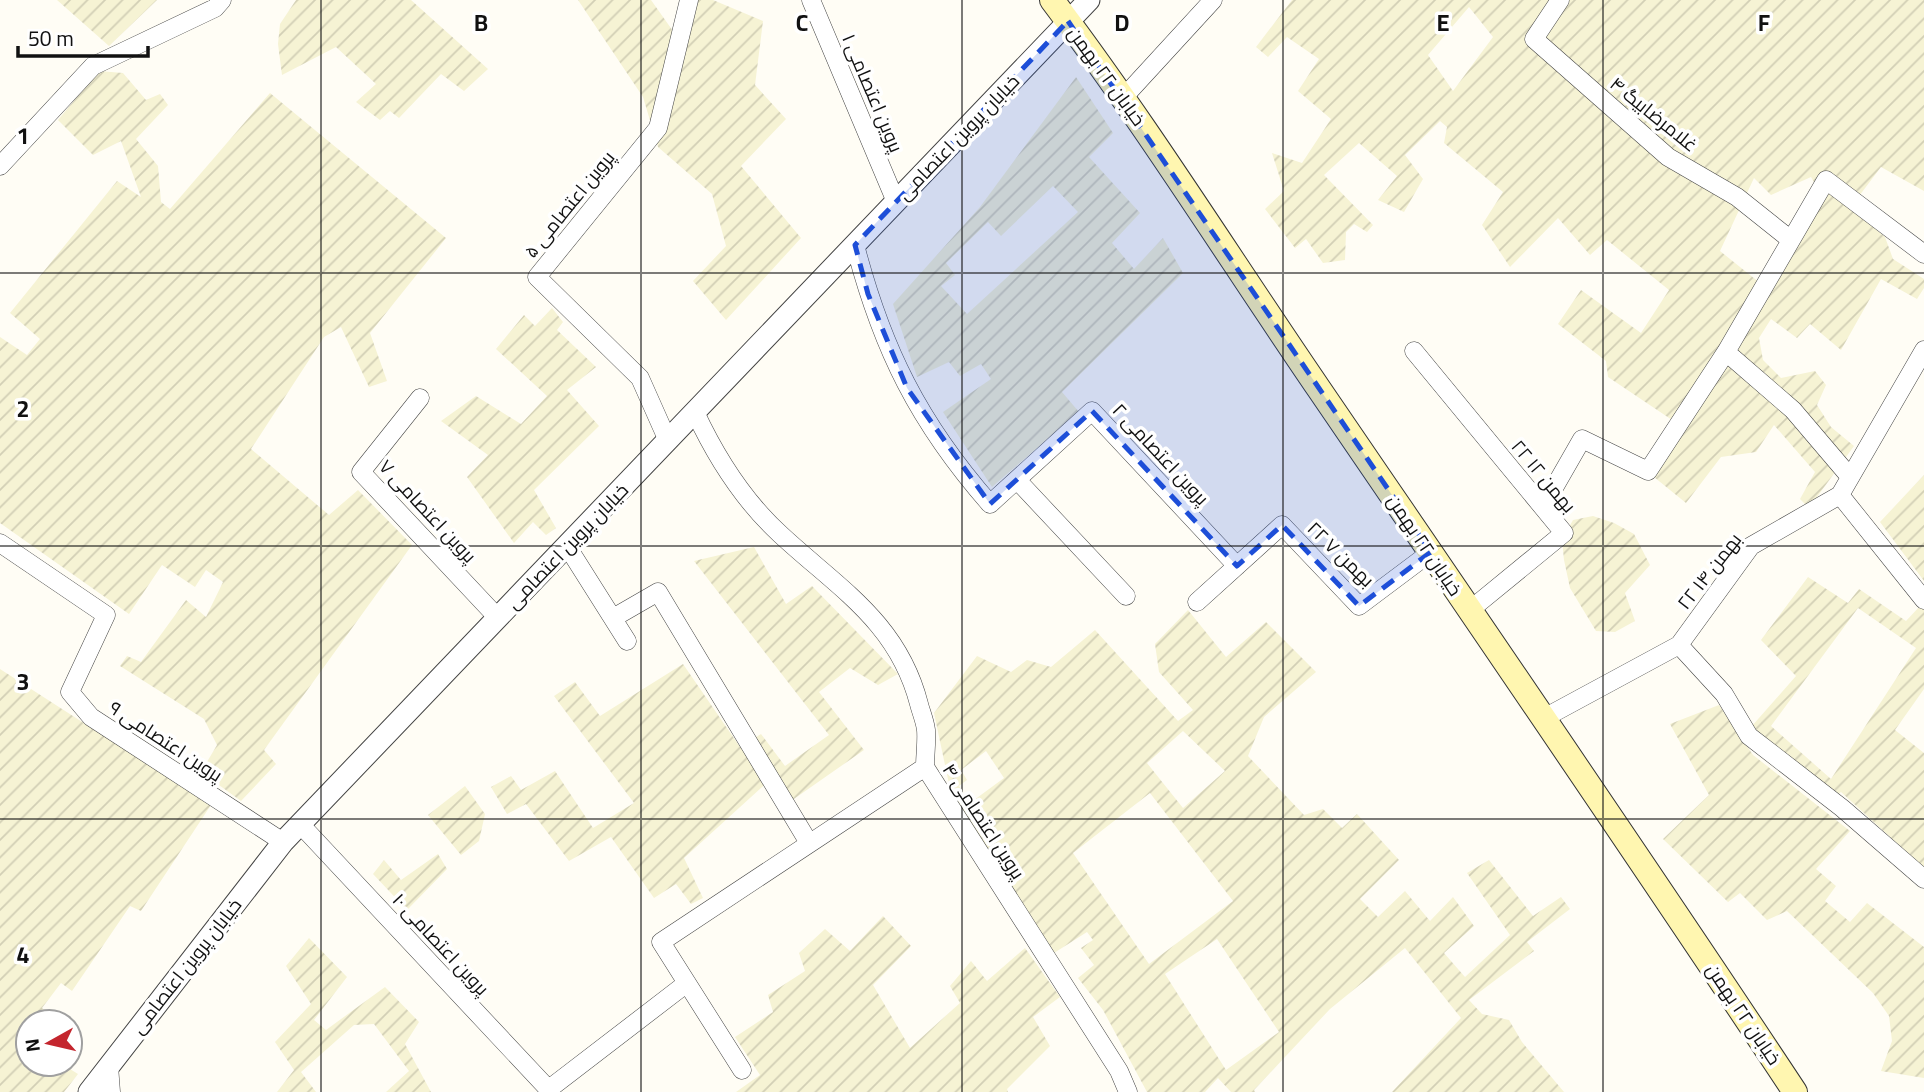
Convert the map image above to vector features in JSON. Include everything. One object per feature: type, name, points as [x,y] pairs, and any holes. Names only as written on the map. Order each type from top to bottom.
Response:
[{"type":"main road","name":"خیابان ۲۲ بهمن","points":[[1052,0],[1123,98],[1795,1092]]},
{"type":"street","points":[[0,166],[93,66],[215,8],[222,0]]},
{"type":"street","name":"پروین اعتصامی ۵","points":[[668,440],[640,378],[537,277],[658,128],[689,0]]},
{"type":"street","name":"پروین اعتصامی ۱","points":[[811,0],[896,202]]},
{"type":"street","name":"خیابان پروین اعتصامی","points":[[89,1092],[283,842],[1089,0]]},
{"type":"street","points":[[1123,98],[1213,0]]},
{"type":"street","name":"غلامرضابیگ ۴","points":[[1560,0],[1534,39],[1668,158],[1737,197],[1791,240]]},
{"type":"street","points":[[1543,507],[1583,439],[1648,471],[1726,352],[1826,180],[1924,254]]},
{"type":"street","name":"پروین اعتصامی ۲","points":[[855,245],[868,295],[885,342],[907,388],[933,432],[990,504],[1092,411],[1237,566]]},
{"type":"street","points":[[1924,350],[1840,495],[1924,600]]},
{"type":"street","name":"۲۲ بهمن ۱۲","points":[[1414,352],[1564,533],[1470,610]]},
{"type":"street","points":[[1726,352],[1793,410],[1850,477]]},
{"type":"street","name":"پروین اعتصامی ۷","points":[[420,398],[361,472],[498,618]]},
{"type":"street","name":"پروین اعتصامی ۴","points":[[695,412],[711,446],[741,492],[779,533],[870,612],[896,648],[915,687],[926,729],[925,767],[1119,1071],[1128,1092]]},
{"type":"street","points":[[1017,480],[1126,596]]},
{"type":"street","name":"۲۲ بهمن ۱۴","points":[[1544,718],[1679,645],[1751,546],[1840,495]]},
{"type":"street","name":"۲۲ بهمن ۷","points":[[1196,602],[1282,525],[1359,606],[1431,552]]},
{"type":"street","name":"پروین اعتصامی ۹","points":[[1,545],[106,615],[70,692],[91,717],[283,842]]},
{"type":"street","points":[[567,546],[627,641]]},
{"type":"street","points":[[613,618],[658,592],[809,843]]},
{"type":"street","points":[[1679,645],[1724,694],[1749,736],[1842,808],[1924,879]]},
{"type":"street","points":[[742,1070],[661,942],[925,767]]},
{"type":"street","name":"پروین اعتصامی ۱۰","points":[[300,824],[550,1091]]},
{"type":"street","points":[[550,1091],[687,984]]},
{"type":"street","points":[[109,1066],[111,1092]]},
{"type":"highlighted area","points":[[1068,21],[1431,552],[1359,606],[1282,525],[1237,566],[1092,411],[990,504],[907,388],[868,294],[855,245]]},
{"type":"shaded area","points":[[57,0],[157,0],[109,46]]},
{"type":"shaded area","points":[[296,0],[411,0],[488,69],[464,91],[441,74],[399,118],[390,111],[380,120],[356,102],[376,84],[336,47],[282,75],[278,44],[280,24]]},
{"type":"shaded area","points":[[578,0],[651,0],[685,48],[698,0],[713,0],[763,21],[755,85],[786,119],[741,166],[801,238],[726,320],[693,281],[726,246],[712,194],[658,147],[643,97]]},
{"type":"shaded area","points":[[1292,0],[1924,0],[1924,191],[1881,167],[1850,208],[1885,237],[1893,259],[1924,279],[1924,288],[1917,299],[1881,279],[1841,350],[1810,324],[1797,338],[1771,319],[1759,338],[1763,360],[1781,378],[1815,371],[1826,385],[1817,405],[1831,427],[1854,446],[1809,508],[1800,499],[1815,472],[1774,425],[1756,452],[1721,457],[1686,503],[1654,477],[1684,428],[1608,377],[1606,361],[1558,324],[1581,290],[1641,333],[1669,290],[1607,240],[1590,255],[1558,218],[1510,267],[1482,225],[1503,192],[1444,143],[1447,127],[1440,121],[1405,155],[1423,179],[1404,212],[1378,200],[1397,176],[1359,143],[1324,175],[1373,225],[1367,232],[1354,224],[1346,232],[1345,260],[1323,263],[1306,239],[1295,248],[1265,209],[1284,191],[1272,153],[1302,163],[1331,119],[1298,91],[1319,59],[1287,37],[1268,57],[1256,47]],"holes":[[[1469,7],[1493,37],[1453,91],[1428,55]],[[1811,177],[1823,198],[1770,291],[1720,251],[1754,178],[1771,195]]]},
{"type":"shaded area","points":[[99,71],[123,73],[146,100],[160,94],[168,105],[136,139],[158,166],[161,202],[170,209],[270,93],[446,238],[370,333],[387,381],[369,387],[341,327],[324,337],[251,449],[329,515],[358,490],[412,545],[264,750],[276,764],[241,801],[201,772],[217,745],[204,719],[120,666],[127,656],[141,662],[186,600],[206,617],[223,582],[206,570],[195,587],[162,565],[129,614],[0,523],[0,337],[27,355],[40,339],[10,313],[117,181],[141,197],[121,141],[93,155],[58,120]]},
{"type":"shaded area","points":[[1076,77],[1113,133],[1089,157],[1140,213],[1112,243],[1134,269],[1163,238],[1183,273],[1062,392],[1079,412],[992,487],[943,412],[991,379],[981,364],[960,376],[949,362],[917,377],[893,304],[980,207]],"holes":[[[1053,186],[1078,212],[967,314],[941,286],[955,275],[946,263],[988,222],[1001,236]]]},
{"type":"shaded area","points":[[552,308],[563,322],[557,330],[596,367],[567,390],[599,426],[534,490],[556,528],[546,535],[533,522],[514,543],[467,477],[488,455],[441,421],[476,396],[521,424],[547,396],[496,349],[524,315],[535,326]]},
{"type":"shaded area","points":[[1924,475],[1924,581],[1880,522]]},
{"type":"shaded area","points":[[1593,516],[1634,534],[1650,565],[1625,593],[1635,621],[1615,632],[1596,631],[1570,588],[1564,560],[1562,540],[1573,520]]},
{"type":"shaded area","points":[[754,547],[786,604],[812,586],[898,674],[878,685],[850,668],[819,692],[864,750],[791,801],[773,777],[684,858],[703,898],[691,904],[676,884],[654,898],[611,837],[569,861],[526,804],[507,814],[491,787],[511,776],[521,790],[555,771],[593,828],[634,803],[554,696],[575,682],[600,716],[683,664],[740,747],[761,734],[785,766],[829,735],[694,561]]},
{"type":"shaded area","points":[[1808,577],[1848,603],[1859,589],[1906,621],[1920,606],[1924,610],[1924,689],[1895,730],[1924,753],[1924,868],[1841,792],[1834,797],[1751,727],[1796,676],[1761,640]],"holes":[[[1858,608],[1916,648],[1831,779],[1771,726]]]},
{"type":"shaded area","points":[[1188,610],[1226,657],[1266,622],[1316,672],[1264,717],[1248,756],[1304,815],[1323,809],[1342,828],[1357,814],[1399,860],[1360,899],[1378,917],[1405,891],[1430,921],[1453,897],[1474,926],[1444,953],[1465,977],[1510,935],[1467,873],[1489,860],[1533,916],[1561,897],[1570,909],[1527,942],[1534,951],[1469,1000],[1482,1014],[1509,1020],[1522,1042],[1564,1092],[1392,1092],[1461,1018],[1405,948],[1330,1009],[1255,1092],[1231,1092],[1218,1078],[1205,1092],[1147,1092],[1103,1010],[1078,978],[1094,965],[1081,948],[1093,940],[1087,932],[1054,953],[952,798],[934,713],[977,656],[1011,672],[1027,660],[1051,667],[1095,630],[1178,721],[1193,710],[1159,672],[1155,644]],"holes":[[[1183,731],[1225,771],[1183,808],[1147,763]],[[986,751],[1004,778],[970,803],[959,786],[967,780],[961,770]],[[1150,793],[1233,901],[1149,964],[1073,853]],[[1217,939],[1279,1032],[1226,1070],[1165,974]]]},
{"type":"shaded area","points":[[0,669],[211,805],[141,911],[130,906],[72,991],[61,983],[42,1008],[14,1008],[14,1078],[75,1078],[64,1092],[0,1092]]},
{"type":"shaded area","points":[[1719,705],[1753,755],[1850,831],[1816,869],[1836,886],[1825,901],[1850,922],[1867,903],[1924,947],[1924,1078],[1881,1071],[1892,1041],[1889,1016],[1873,993],[1787,911],[1767,920],[1740,893],[1728,902],[1663,839],[1709,795],[1670,724]]},
{"type":"shaded area","points":[[465,786],[485,814],[479,841],[461,855],[428,815]]},
{"type":"shaded area","points":[[438,854],[447,869],[407,910],[373,874],[384,860],[401,880]]},
{"type":"shaded area","points":[[883,916],[911,946],[873,985],[910,1048],[960,1003],[950,986],[971,961],[987,981],[1025,948],[1060,997],[1033,1017],[1050,1046],[1007,1089],[1008,1092],[736,1092],[760,1075],[735,1037],[773,1012],[768,995],[805,971],[799,953],[825,929],[850,951]]},
{"type":"shaded area","points":[[309,938],[347,977],[314,1020],[326,1030],[385,987],[419,1022],[405,1044],[431,1092],[386,1092],[409,1071],[374,1024],[354,1025],[301,1072],[316,1092],[277,1092],[294,1070],[275,1042],[311,1004],[286,966]]}]
